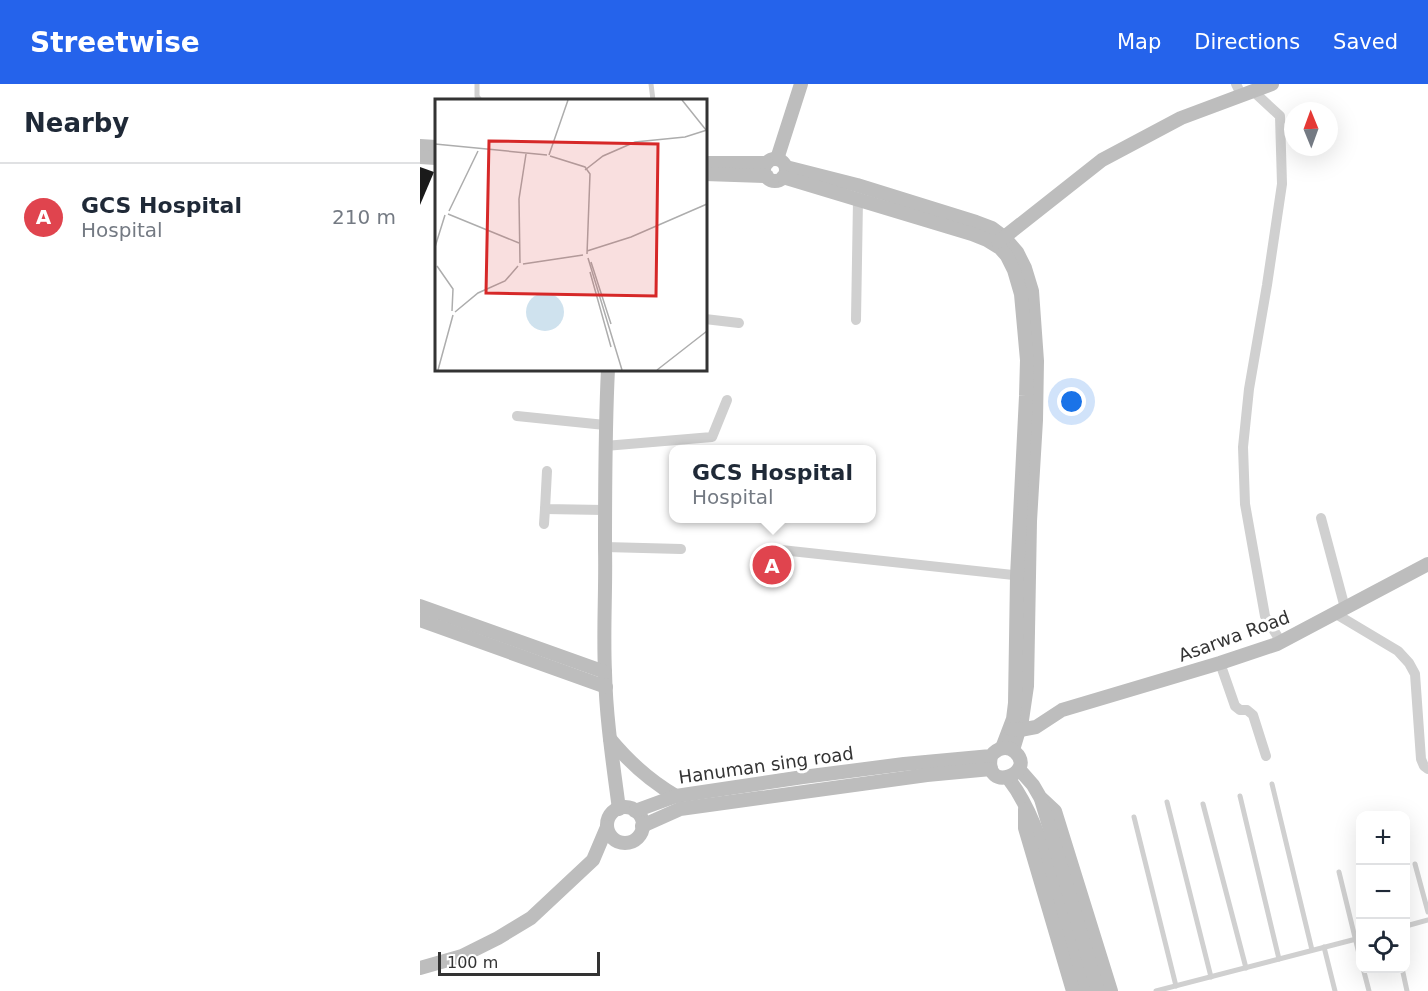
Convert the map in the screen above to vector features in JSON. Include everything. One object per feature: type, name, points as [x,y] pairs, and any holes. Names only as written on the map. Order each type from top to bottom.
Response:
[{"type":"street","points":[[776,168],[801,84]]},
{"type":"street","points":[[999,241],[1102,160],[1181,118],[1243,90],[1272,84]]},
{"type":"street","points":[[1243,90],[1280,116],[1282,183],[1267,285],[1248,389],[1243,447],[1245,504],[1265,616],[1281,642]]},
{"type":"street","points":[[420,146],[435,147]]},
{"type":"street","points":[[420,157],[435,158]]},
{"type":"street","points":[[706,163],[776,168],[856,185],[992,228],[999,241]]},
{"type":"street","points":[[706,174],[776,168],[858,200],[987,240],[999,241],[1017,252],[1025,268],[1032,291],[1037,361],[1032,376],[1023,576],[1027,686],[1016,724],[999,756],[996,775],[1001,777],[1014,773],[1034,785],[1040,797],[1098,991]]},
{"type":"street","points":[[856,320],[858,200]]},
{"type":"street","points":[[706,319],[739,323]]},
{"type":"street","points":[[608,370],[604,510],[605,672],[610,739],[619,809]]},
{"type":"street","points":[[605,446],[712,437],[727,400]]},
{"type":"street","points":[[517,416],[605,425]]},
{"type":"street","points":[[544,524],[547,471]]},
{"type":"street","points":[[545,509],[604,510]]},
{"type":"street","points":[[1321,518],[1341,611],[1398,651],[1415,674],[1421,759],[1428,769]]},
{"type":"street","points":[[605,547],[681,549]]},
{"type":"street","points":[[772,549],[1023,576]]},
{"type":"street","name":"Asarwa Road","points":[[1016,724],[1035,718],[1043,722],[1062,710],[1220,663],[1281,642],[1428,564]]},
{"type":"street","points":[[420,606],[605,672]]},
{"type":"street","points":[[420,620],[606,687]]},
{"type":"street","points":[[1220,663],[1235,706],[1240,710],[1247,710],[1252,715],[1266,756]]},
{"type":"street","points":[[610,739],[640,771],[657,785],[676,796]]},
{"type":"street","points":[[642,826],[680,809],[927,775],[999,756],[1019,758],[1014,773],[1018,790],[1032,818],[1086,991]]},
{"type":"street","name":"Hanuman sing road","points":[[635,811],[676,796],[835,772],[999,756]]},
{"type":"street","points":[[835,772],[837,787]]},
{"type":"street","points":[[1040,797],[1055,811],[1111,991]]},
{"type":"street","points":[[1025,804],[1025,828],[1073,991]]},
{"type":"street","points":[[593,860],[610,816],[619,809],[625,808],[635,811],[642,820],[639,837],[629,843],[612,838],[607,827]]},
{"type":"street","points":[[420,969],[462,956],[531,918],[593,860],[623,843]]},
{"type":"lane","points":[[477,84],[479,99]]},
{"type":"lane","points":[[651,84],[653,99]]},
{"type":"lane","points":[[1272,784],[1312,950]]},
{"type":"lane","points":[[1240,796],[1279,959]]},
{"type":"lane","points":[[1167,802],[1211,977]]},
{"type":"lane","points":[[1203,804],[1246,968]]},
{"type":"lane","points":[[1134,817],[1176,986]]},
{"type":"lane","points":[[1415,864],[1428,912]]},
{"type":"lane","points":[[1339,872],[1356,931]]},
{"type":"lane","points":[[1410,925],[1427,921],[1428,929]]},
{"type":"lane","points":[[1156,991],[1356,939]]},
{"type":"lane","points":[[1324,947],[1335,991]]},
{"type":"lane","points":[[1364,973],[1369,991]]},
{"type":"lane","points":[[1403,973],[1407,991]]},
{"type":"building","points":[[420,167],[434,172],[420,205]]},
{"type":"building","points":[[764,557],[779,557],[779,573],[764,573]]},
{"type":"place","name":"GCS Hospital","points":[[772,565]]}]
